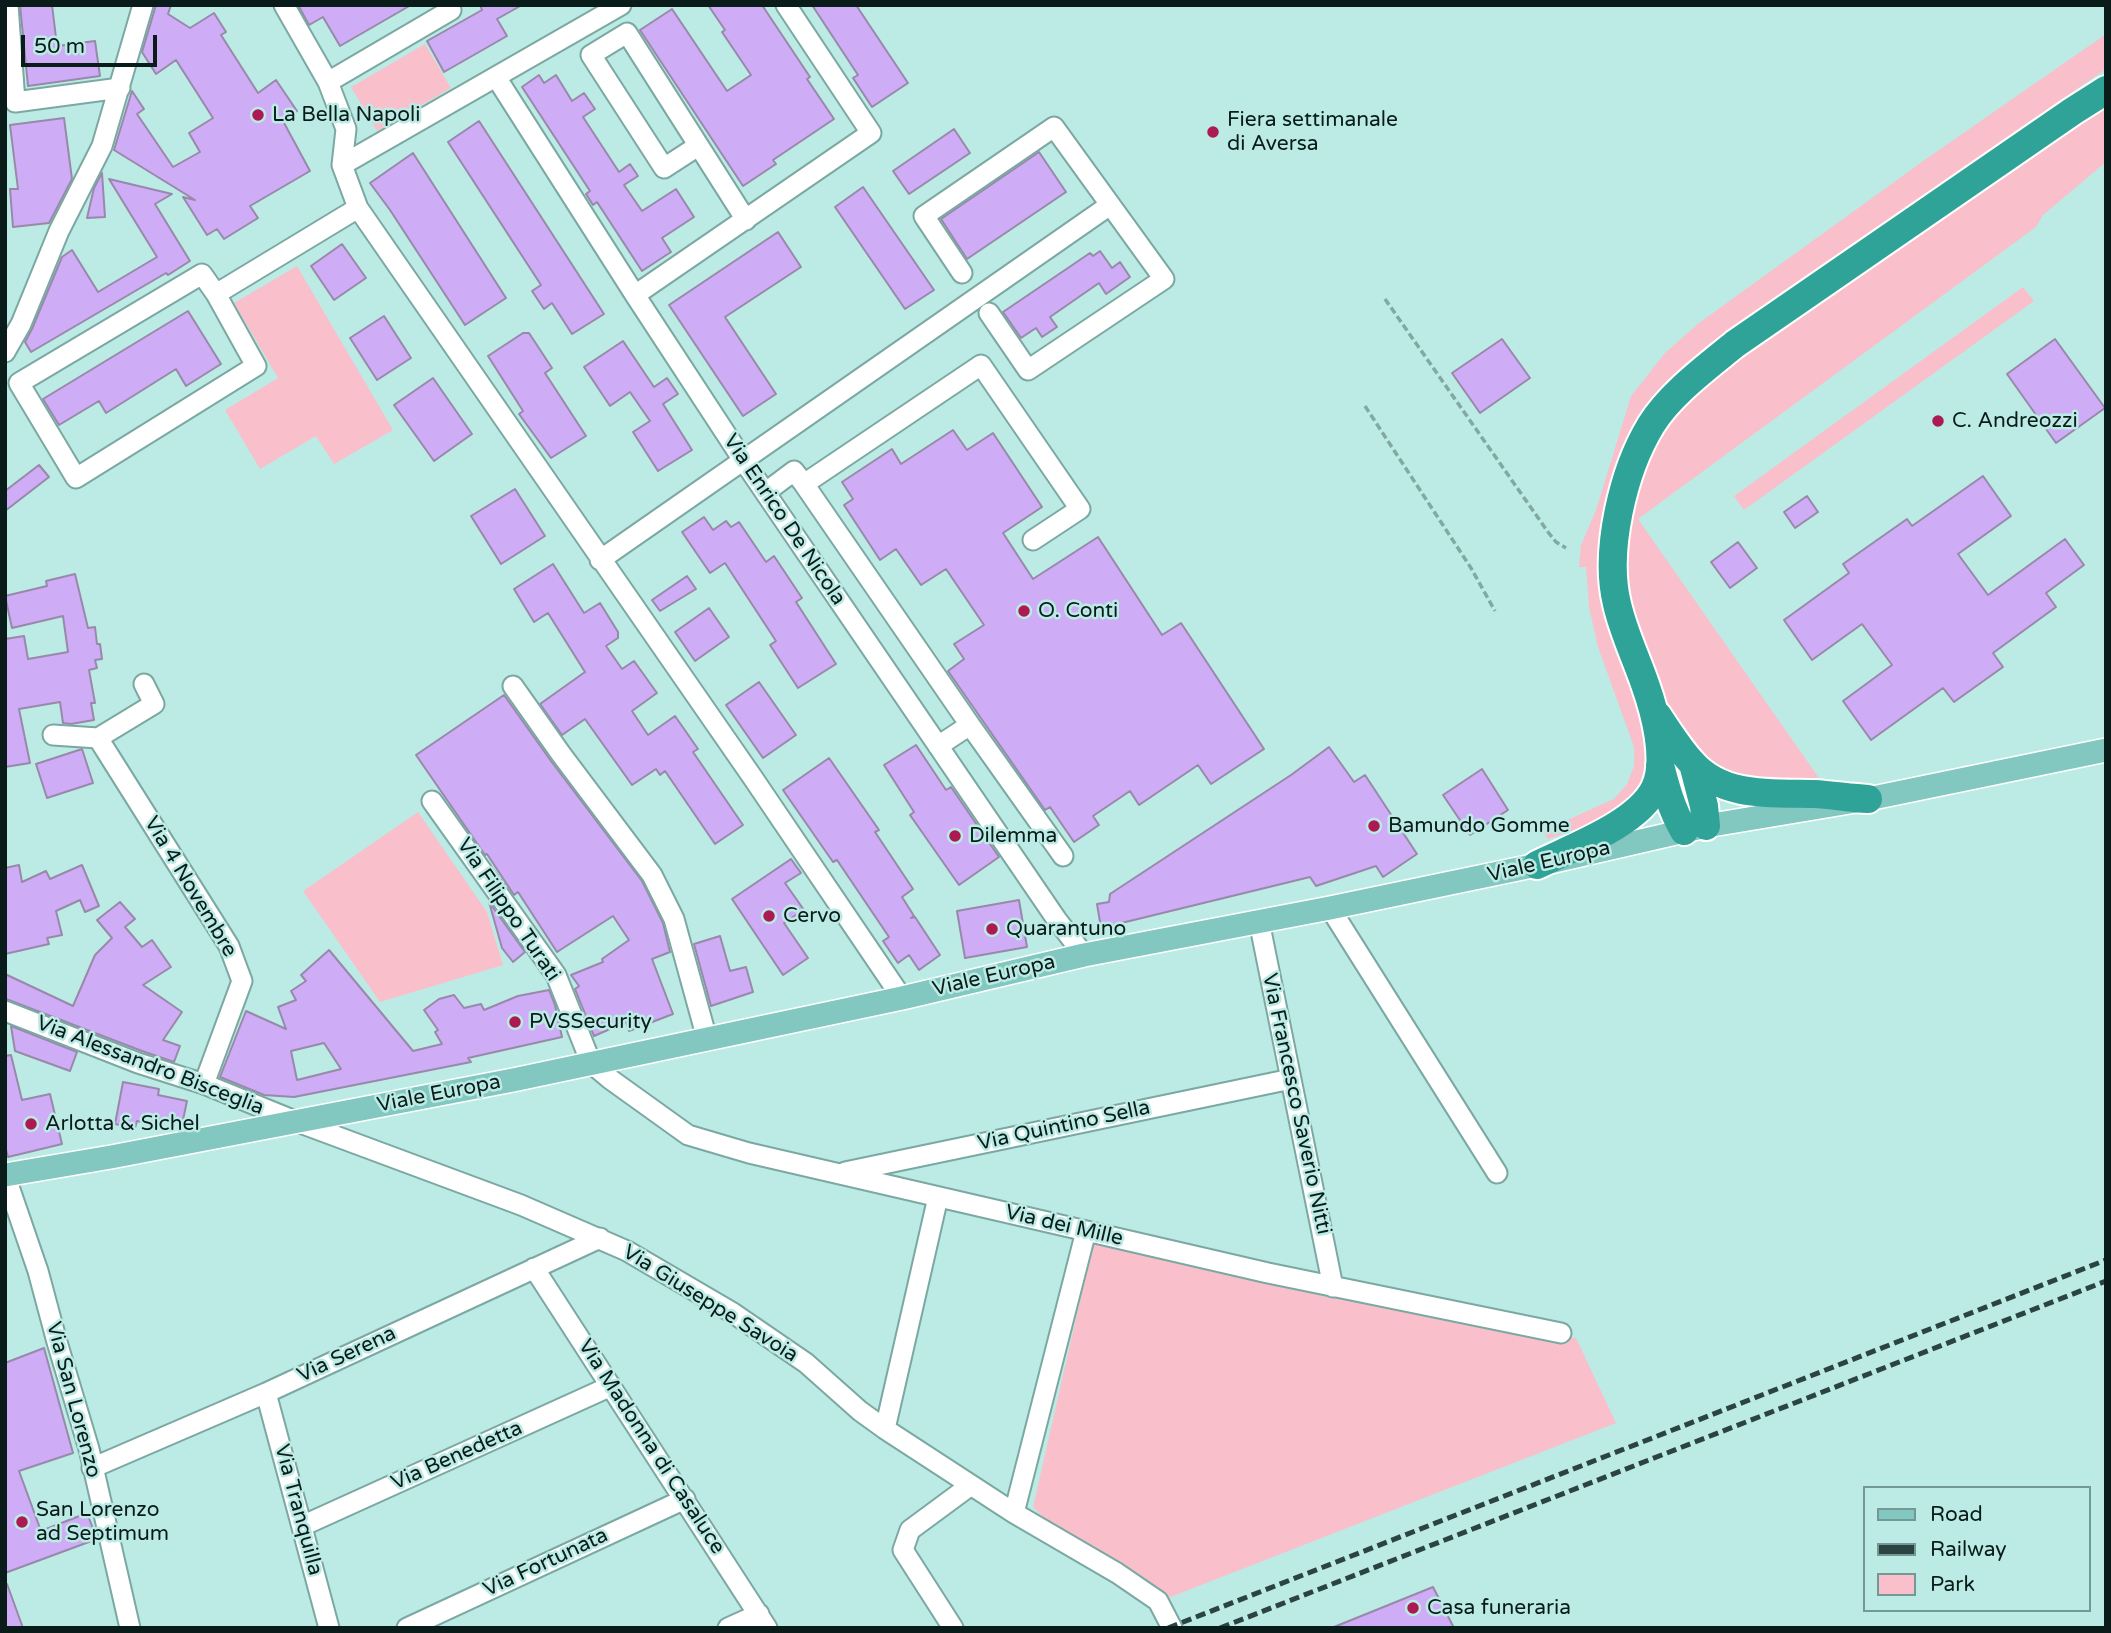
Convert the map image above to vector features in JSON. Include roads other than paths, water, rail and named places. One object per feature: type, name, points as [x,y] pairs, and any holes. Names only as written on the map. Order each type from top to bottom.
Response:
[{"type":"highway","points":[[1693,764],[1702,797],[1695,828],[1675,816],[1667,794],[1660,765],[1655,713],[1616,604],[1613,570],[1622,492],[1636,455],[1652,424],[1685,385],[1735,344],[2106,90]]},
{"type":"highway","points":[[1655,713],[1693,764],[1712,780],[1729,788],[1762,794],[1817,794],[1868,799]]},
{"type":"highway","points":[[1537,865],[1609,830],[1634,814],[1655,788],[1660,765]]},
{"type":"main road","name":"Viale Europa","points":[[5,1175],[591,1063],[902,998],[1084,955],[1537,865],[1695,828],[1868,799],[2106,750]]},
{"type":"street","points":[[8,5],[15,102],[120,88]]},
{"type":"street","points":[[5,352],[22,324],[59,231],[102,146],[143,5]]},
{"type":"street","points":[[284,5],[328,82],[345,129],[342,165],[358,208],[902,998]]},
{"type":"street","points":[[328,82],[451,10],[448,5]]},
{"type":"street","points":[[342,165],[621,5]]},
{"type":"street","points":[[635,295],[870,133],[786,5]]},
{"type":"street","points":[[698,146],[664,168],[591,55],[627,33],[746,220]]},
{"type":"street","name":"Via Enrico De Nicola","points":[[496,77],[743,460],[1057,920],[1084,955]]},
{"type":"street","points":[[962,272],[924,216],[1054,127],[1164,279],[1028,370],[989,313]]},
{"type":"street","points":[[600,560],[1110,205]]},
{"type":"street","points":[[216,294],[358,208]]},
{"type":"street","points":[[202,274],[216,294],[256,366],[76,478],[19,383],[202,274]]},
{"type":"street","points":[[804,484],[981,365],[1080,509],[1033,540]]},
{"type":"street","points":[[766,492],[794,471],[1063,856]]},
{"type":"street","points":[[53,735],[98,738],[154,704],[144,684]]},
{"type":"street","points":[[513,686],[652,875],[674,919],[707,1039]]},
{"type":"street","points":[[938,746],[970,725]]},
{"type":"street","name":"Via 4 Novembre","points":[[98,738],[229,946],[242,981],[204,1084]]},
{"type":"street","name":"Via Filippo Turati","points":[[432,801],[556,975],[591,1063]]},
{"type":"street","points":[[1330,908],[1497,1173]]},
{"type":"street","name":"Via Francesco Saverio Nitti","points":[[1259,921],[1333,1286]]},
{"type":"street","name":"Via Alessandro Bisceglia","points":[[5,1011],[138,1063],[204,1084],[295,1121]]},
{"type":"street","name":"Via dei Mille","points":[[591,1063],[688,1135],[749,1153],[1333,1286],[1561,1333]]},
{"type":"street","name":"Via Quintino Sella","points":[[837,1173],[1291,1079]]},
{"type":"street","name":"Via Giuseppe Savoia","points":[[295,1121],[521,1205],[627,1251],[733,1313],[806,1363],[860,1411],[885,1429],[1014,1513],[1117,1573],[1158,1601],[1172,1628]]},
{"type":"street","name":"Via San Lorenzo","points":[[5,1175],[38,1272],[89,1449],[130,1628]]},
{"type":"street","points":[[885,1429],[938,1196]]},
{"type":"street","points":[[1014,1513],[1086,1231]]},
{"type":"street","name":"Via Serena","points":[[92,1468],[266,1393],[600,1238]]},
{"type":"street","name":"Via Madonna di Casaluce","points":[[534,1268],[763,1621]]},
{"type":"street","name":"Via Benedetta","points":[[302,1526],[611,1386]]},
{"type":"street","name":"Via Tranquilla","points":[[266,1393],[329,1628]]},
{"type":"street","points":[[953,1628],[903,1550],[910,1530],[971,1485]]},
{"type":"street","name":"Via Fortunata","points":[[407,1628],[685,1499]]},
{"type":"street","points":[[728,1628],[763,1621]]},
{"type":"railway","points":[[1168,1628],[2106,1260]]},
{"type":"railway","points":[[1220,1628],[2106,1281]]},
{"type":"place","name":"La Bella Napoli","points":[[258,115]]},
{"type":"place","name":"Fiera settimanale di Aversa","points":[[1213,132]]},
{"type":"place","name":"C. Andreozzi","points":[[1938,421]]},
{"type":"place","name":"O. Conti","points":[[1024,611]]},
{"type":"place","name":"Bamundo Gomme","points":[[1374,826]]},
{"type":"place","name":"Dilemma","points":[[955,836]]},
{"type":"place","name":"Cervo","points":[[769,916]]},
{"type":"place","name":"Quarantuno","points":[[992,929]]},
{"type":"place","name":"PVSSecurity","points":[[515,1022]]},
{"type":"place","name":"Arlotta & Sichel","points":[[31,1124]]},
{"type":"place","name":"San Lorenzo ad Septimum","points":[[22,1522]]},
{"type":"place","name":"Casa funeraria","points":[[1413,1608]]}]
